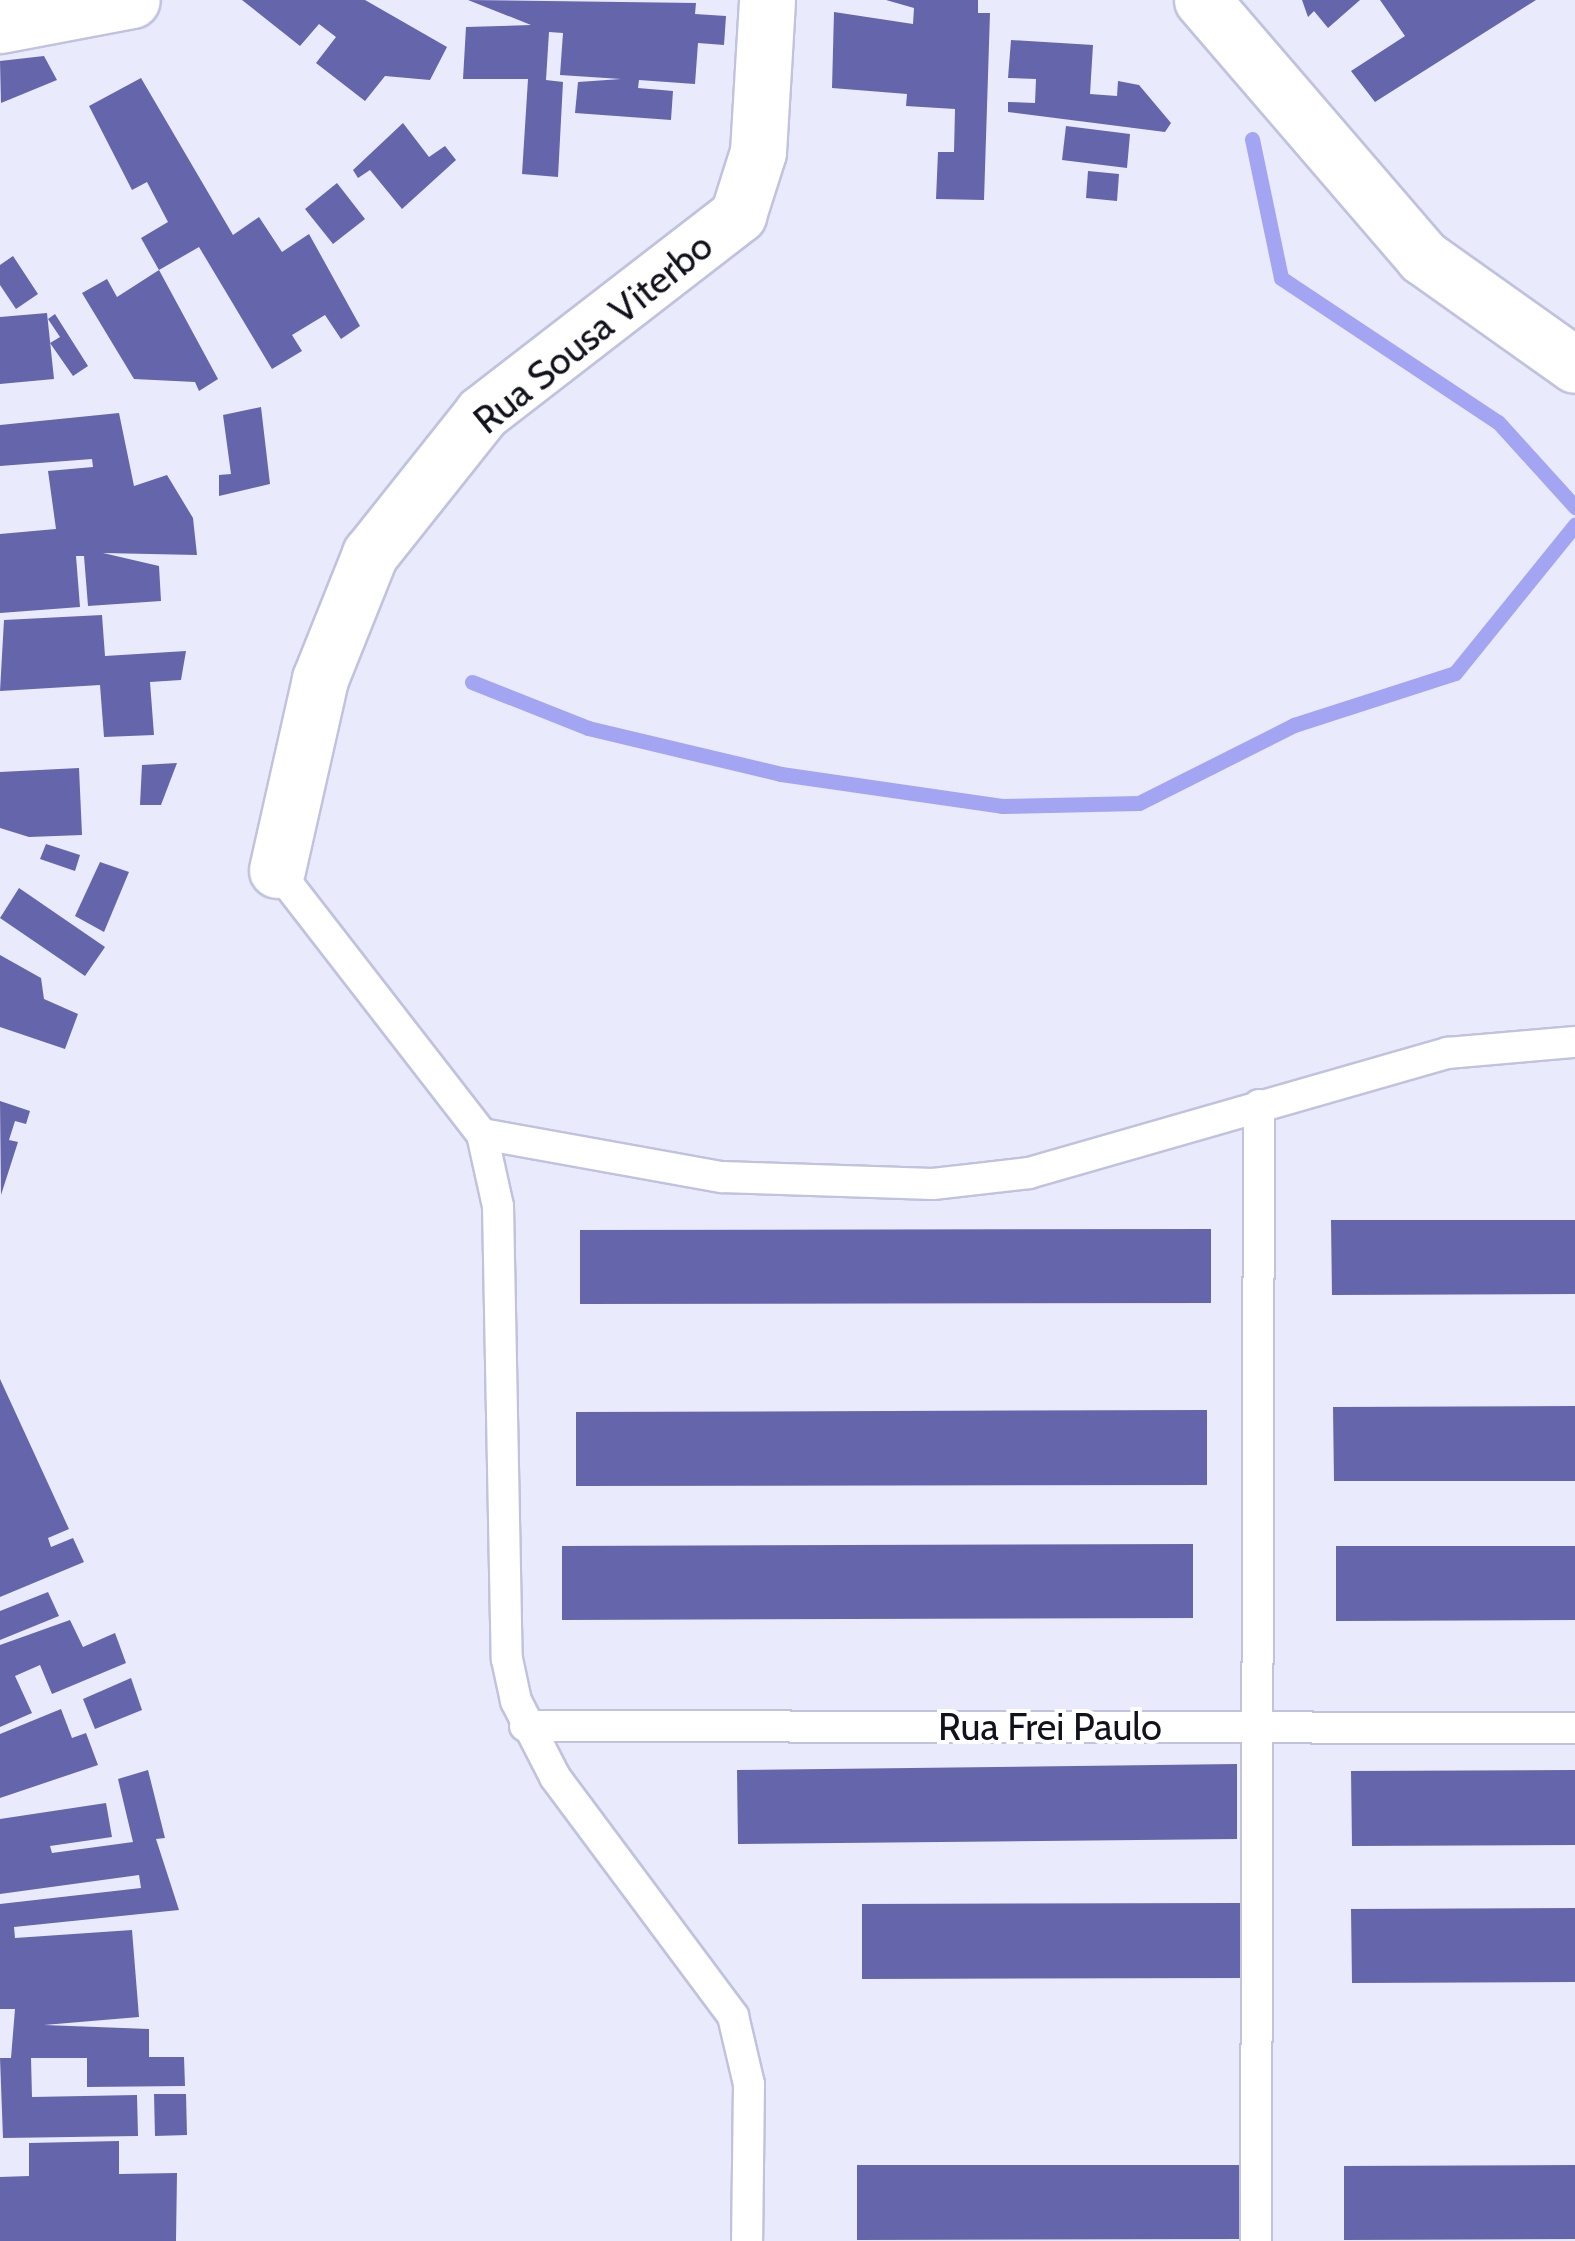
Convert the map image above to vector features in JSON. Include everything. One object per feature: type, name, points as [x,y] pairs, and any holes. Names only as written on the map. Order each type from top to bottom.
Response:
[{"type":"street","points":[[0,25],[132,0]]},
{"type":"street","name":"Rua Sousa Viterbo","points":[[277,870],[320,679],[370,554],[482,413],[738,215],[758,152],[766,0]]},
{"type":"street","points":[[1202,0],[1423,257],[1575,365]]},
{"type":"lane","points":[[277,870],[482,1134],[498,1206],[507,1660],[526,1726],[733,2016],[748,2084],[747,2241]]},
{"type":"lane","points":[[482,1134],[722,1177],[933,1184],[1029,1173],[1259,1104],[1448,1053],[1575,1042]]},
{"type":"lane","points":[[1256,2241],[1259,1104]]},
{"type":"lane","name":"Rua Frei Paulo","points":[[526,1726],[1575,1728]]},
{"type":"building","points":[[242,0],[365,0],[447,47],[430,80],[385,76],[365,101],[316,63],[336,37],[319,24],[300,46]]},
{"type":"building","points":[[468,0],[696,3],[695,14],[726,16],[724,45],[698,43],[695,84],[639,80],[638,88],[673,91],[671,120],[575,113],[578,82],[621,79],[560,75],[563,33],[549,32],[546,80],[563,82],[558,177],[522,174],[528,79],[463,79],[466,27],[531,25]]},
{"type":"building","points":[[886,0],[978,0],[978,13],[990,13],[984,200],[936,199],[938,152],[954,152],[955,109],[906,106],[907,94],[832,88],[834,12],[913,24],[914,8]]},
{"type":"building","points":[[1302,0],[1360,0],[1328,28],[1314,11],[1308,17]]},
{"type":"building","points":[[1380,0],[1536,0],[1375,102],[1351,71],[1405,36]]},
{"type":"building","points":[[1011,40],[1093,45],[1090,94],[1117,96],[1118,81],[1139,85],[1171,123],[1165,132],[1008,112],[1008,102],[1035,103],[1036,79],[1008,78]]},
{"type":"building","points":[[44,56],[57,80],[1,103],[0,61]]},
{"type":"building","points":[[141,78],[233,235],[259,217],[282,252],[309,234],[360,326],[341,339],[325,315],[292,335],[302,351],[272,369],[199,247],[159,270],[141,238],[168,222],[147,182],[132,190],[89,106]]},
{"type":"building","points":[[403,123],[429,157],[445,146],[456,160],[402,209],[370,170],[358,178],[353,170]]},
{"type":"building","points":[[1066,126],[1130,134],[1127,168],[1062,160]]},
{"type":"building","points":[[1088,171],[1119,174],[1117,201],[1086,198]]},
{"type":"building","points":[[337,183],[365,219],[333,244],[305,209]]},
{"type":"building","points":[[13,256],[38,294],[16,309],[0,285],[0,265]]},
{"type":"building","points":[[159,270],[218,379],[199,391],[195,382],[134,379],[82,293],[107,279],[117,297]]},
{"type":"building","points":[[47,313],[54,379],[0,384],[0,317]]},
{"type":"building","points":[[55,314],[88,366],[73,376],[50,343],[60,337],[48,319]]},
{"type":"building","points":[[261,407],[270,484],[219,496],[219,475],[231,474],[223,415]]},
{"type":"building","points":[[119,413],[134,486],[167,475],[193,518],[197,555],[103,553],[159,566],[161,601],[88,606],[84,556],[76,556],[80,607],[0,613],[0,534],[56,529],[48,471],[93,467],[92,459],[0,466],[0,425]]},
{"type":"building","points":[[102,615],[105,656],[186,651],[181,680],[150,682],[154,735],[104,737],[100,685],[0,691],[4,620]]},
{"type":"building","points":[[177,763],[161,805],[140,805],[142,765]]},
{"type":"building","points":[[79,768],[82,835],[29,837],[0,828],[0,772]]},
{"type":"building","points":[[46,844],[80,855],[75,871],[40,859]]},
{"type":"building","points":[[100,862],[129,872],[104,932],[75,916]]},
{"type":"building","points":[[19,888],[105,947],[85,976],[0,918]]},
{"type":"building","points":[[0,955],[41,978],[44,999],[78,1014],[65,1049],[0,1027]]},
{"type":"building","points":[[0,1101],[30,1111],[26,1124],[15,1121],[9,1140],[18,1142],[1,1195]]},
{"type":"building","points":[[1331,1220],[1575,1220],[1575,1294],[1332,1295]]},
{"type":"building","points":[[1211,1229],[1211,1303],[580,1304],[580,1230]]},
{"type":"building","points":[[0,1379],[69,1529],[48,1538],[51,1547],[73,1538],[84,1562],[0,1597]]},
{"type":"building","points":[[1575,1406],[1575,1481],[1334,1481],[1333,1407]]},
{"type":"building","points":[[1207,1410],[1207,1485],[576,1486],[576,1412]]},
{"type":"building","points":[[1193,1544],[1193,1618],[562,1620],[562,1546]]},
{"type":"building","points":[[1336,1546],[1575,1546],[1575,1620],[1336,1621]]},
{"type":"building","points":[[48,1592],[59,1616],[0,1640],[0,1611]]},
{"type":"building","points":[[70,1620],[83,1647],[115,1633],[126,1663],[52,1694],[40,1665],[15,1676],[32,1713],[0,1727],[0,1645]]},
{"type":"building","points":[[131,1678],[142,1710],[95,1729],[83,1699]]},
{"type":"building","points":[[61,1709],[72,1738],[86,1733],[98,1765],[0,1798],[0,1734]]},
{"type":"building","points":[[1237,1764],[1237,1839],[738,1844],[737,1770]]},
{"type":"building","points":[[148,1770],[165,1838],[156,1839],[179,1910],[14,1927],[15,1938],[132,1930],[139,2017],[44,2025],[149,2029],[149,2057],[184,2057],[185,2086],[87,2087],[87,2058],[31,2058],[32,2097],[137,2095],[138,2136],[3,2138],[0,2058],[11,2058],[15,2009],[0,2009],[0,1904],[141,1888],[139,1875],[0,1894],[0,1819],[106,1803],[112,1837],[50,1846],[52,1853],[133,1842],[118,1779]]},
{"type":"building","points":[[1575,1770],[1575,1845],[1352,1846],[1351,1771]]},
{"type":"building","points":[[1243,1903],[1243,1978],[862,1979],[862,1904]]},
{"type":"building","points":[[1575,1908],[1575,1982],[1352,1983],[1351,1909]]},
{"type":"building","points":[[154,2094],[186,2094],[187,2135],[155,2136]]},
{"type":"building","points":[[119,2141],[119,2174],[177,2173],[176,2241],[0,2241],[0,2177],[29,2176],[29,2143]]},
{"type":"building","points":[[857,2165],[1239,2165],[1239,2239],[857,2240]]},
{"type":"building","points":[[1575,2165],[1575,2239],[1344,2240],[1344,2166]]},
{"type":"waterway","points":[[1252,139],[1281,278],[1498,422],[1575,507]]},
{"type":"waterway","points":[[472,682],[588,728],[781,774],[1002,806],[1139,803],[1294,725],[1455,673],[1575,525]]}]
